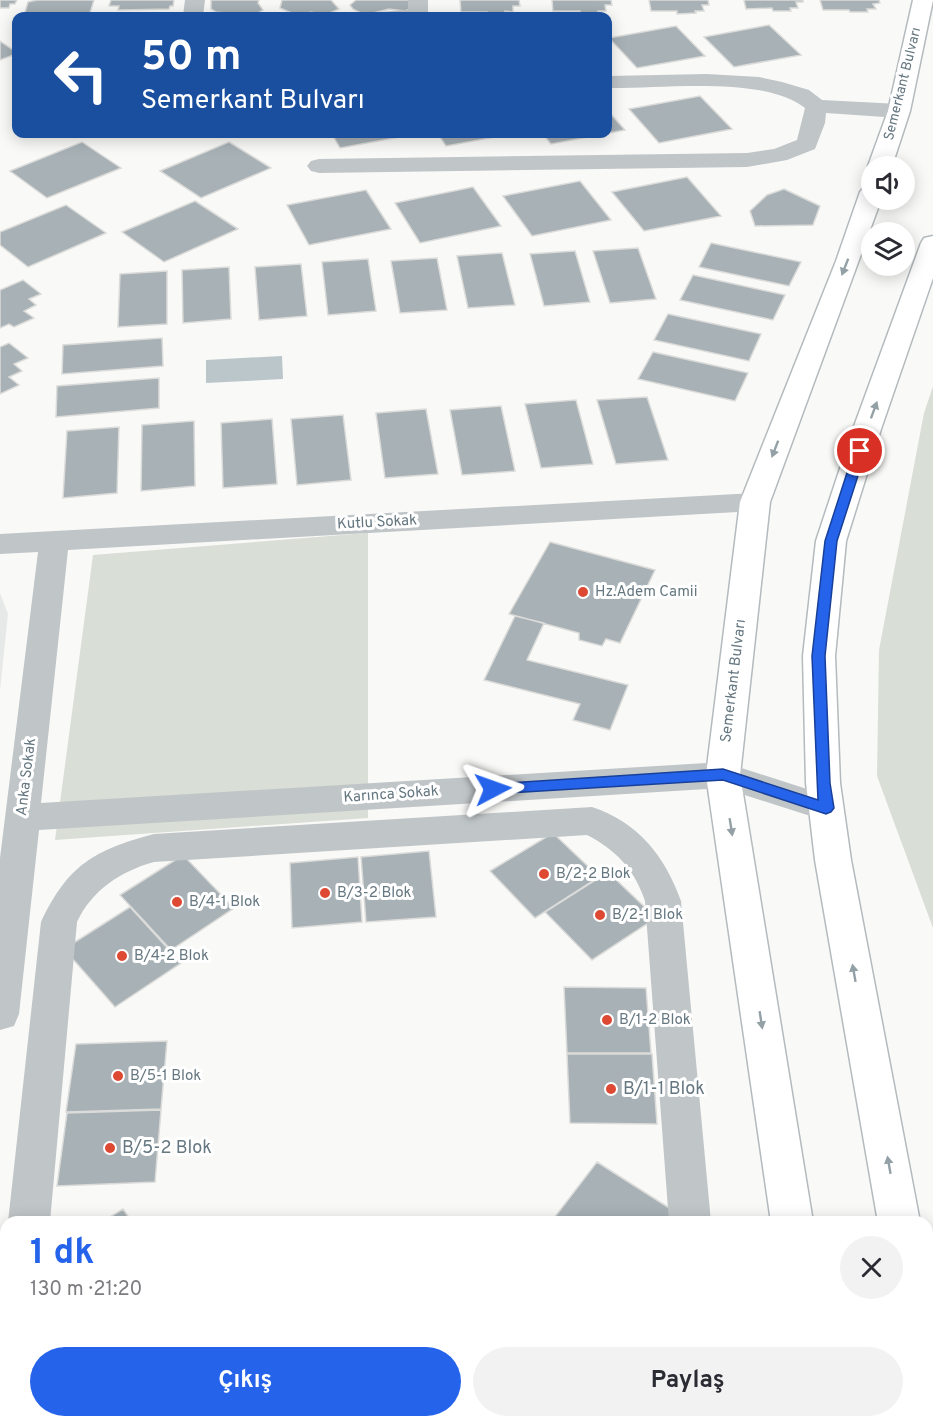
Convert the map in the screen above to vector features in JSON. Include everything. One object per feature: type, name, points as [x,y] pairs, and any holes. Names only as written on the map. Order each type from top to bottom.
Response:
[{"type":"main road","name":"Semerkant Bulvarı","points":[[883,156],[899,111],[923,0]]},
{"type":"main road","name":"Semerkant Bulvarı","points":[[791,1216],[723,775],[755,502],[866,210]]},
{"type":"main road","points":[[898,1216],[833,860],[823,783],[819,656],[831,541],[867,429],[933,243]]},
{"type":"street","points":[[612,82],[741,82],[776,87],[802,95],[816,106],[899,111]]},
{"type":"street","points":[[319,166],[747,160],[779,155],[807,144],[814,123],[816,106]]},
{"type":"street","name":"Kutlu Sokak","points":[[0,544],[755,502]]},
{"type":"street","name":"Anka Sokak","points":[[0,1014],[54,541]]},
{"type":"street","name":"Karınca Sokak","points":[[22,818],[723,775],[826,808]]},
{"type":"street","points":[[239,805],[239,843]]},
{"type":"street","points":[[30,1216],[59,922],[66,903],[94,873],[112,861],[154,848],[592,821],[629,843],[643,858],[656,879],[663,901],[689,1216]]},
{"type":"shaded area","points":[[282,356],[283,379],[206,383],[206,360]]},
{"type":"shaded area","points":[[933,386],[933,928],[877,776],[879,650],[924,413]]},
{"type":"shaded area","points":[[368,533],[368,818],[55,840],[93,555]]},
{"type":"shaded area","points":[[0,593],[8,614],[0,690]]},
{"type":"building","points":[[0,0],[17,0],[15,4],[10,4],[9,8],[0,8]]},
{"type":"building","points":[[94,0],[90,12],[25,12],[28,2]]},
{"type":"building","points":[[111,0],[174,0],[173,6],[169,9],[118,10],[119,6],[109,6]]},
{"type":"building","points":[[211,0],[259,0],[258,3],[263,10],[260,12],[216,12],[211,9]]},
{"type":"building","points":[[282,0],[331,0],[339,9],[332,12],[289,12],[280,8]]},
{"type":"building","points":[[356,0],[408,0],[412,8],[405,11],[389,9],[359,12],[350,5]]},
{"type":"building","points":[[460,0],[519,0],[520,6],[513,6],[513,12],[461,12]]},
{"type":"building","points":[[552,0],[611,0],[612,5],[605,5],[606,11],[598,12],[553,11]]},
{"type":"building","points":[[649,0],[708,0],[709,5],[702,5],[704,11],[677,14],[677,11],[651,11]]},
{"type":"building","points":[[744,0],[803,0],[803,2],[796,2],[798,8],[790,8],[791,11],[773,11],[772,8],[746,9]]},
{"type":"building","points":[[820,0],[879,0],[880,3],[873,4],[876,9],[867,9],[868,12],[850,12],[849,10],[823,10]]},
{"type":"building","points":[[769,25],[801,55],[734,67],[704,37]]},
{"type":"building","points":[[676,26],[705,56],[637,68],[612,41],[612,37]]},
{"type":"building","points":[[0,41],[12,49],[12,56],[0,60]]},
{"type":"building","points":[[700,96],[732,129],[659,143],[629,109]]},
{"type":"building","points":[[612,115],[625,130],[612,132]]},
{"type":"building","points":[[334,138],[394,138],[340,148]]},
{"type":"building","points":[[441,138],[489,138],[446,146]]},
{"type":"building","points":[[546,138],[583,138],[551,144]]},
{"type":"building","points":[[82,142],[121,168],[47,198],[10,171]]},
{"type":"building","points":[[229,142],[271,168],[201,198],[160,171]]},
{"type":"building","points":[[687,177],[721,216],[644,231],[612,192]]},
{"type":"building","points":[[580,181],[611,220],[532,236],[503,196]]},
{"type":"building","points":[[473,187],[501,226],[420,243],[395,203]]},
{"type":"building","points":[[784,189],[820,206],[813,225],[755,226],[750,211],[767,195]]},
{"type":"building","points":[[366,190],[391,229],[309,245],[287,205]]},
{"type":"building","points":[[195,201],[238,229],[164,262],[122,232]]},
{"type":"building","points":[[66,205],[106,233],[28,267],[0,245],[0,232]]},
{"type":"building","points":[[711,243],[801,262],[789,286],[699,267]]},
{"type":"building","points":[[638,248],[656,299],[610,303],[593,251]]},
{"type":"building","points":[[575,251],[590,302],[544,306],[530,254]]},
{"type":"building","points":[[502,253],[515,305],[468,308],[457,256]]},
{"type":"building","points":[[437,258],[447,310],[400,313],[391,261]]},
{"type":"building","points":[[368,259],[376,311],[328,315],[322,262]]},
{"type":"building","points":[[301,264],[307,316],[259,320],[255,267]]},
{"type":"building","points":[[229,267],[231,319],[183,323],[182,270]]},
{"type":"building","points":[[167,271],[167,324],[118,327],[120,274]]},
{"type":"building","points":[[693,275],[785,295],[773,320],[680,300]]},
{"type":"building","points":[[23,280],[41,294],[29,299],[36,305],[24,311],[34,318],[14,327],[9,324],[0,328],[0,290]]},
{"type":"building","points":[[668,314],[761,334],[749,361],[654,340]]},
{"type":"building","points":[[162,338],[163,366],[62,374],[63,345]]},
{"type":"building","points":[[9,343],[28,358],[14,364],[22,371],[9,377],[19,385],[0,394],[0,347]]},
{"type":"building","points":[[653,352],[748,373],[735,401],[638,379]]},
{"type":"building","points":[[159,378],[159,408],[56,417],[57,386]]},
{"type":"building","points":[[647,397],[668,460],[616,464],[597,400]]},
{"type":"building","points":[[576,400],[593,464],[541,468],[525,404]]},
{"type":"building","points":[[501,406],[515,471],[462,475],[450,410]]},
{"type":"building","points":[[426,409],[438,474],[385,478],[376,413]]},
{"type":"building","points":[[343,415],[351,480],[297,485],[291,419]]},
{"type":"building","points":[[272,419],[277,484],[223,488],[221,423]]},
{"type":"building","points":[[194,421],[195,486],[141,491],[142,425]]},
{"type":"building","points":[[119,427],[117,493],[63,498],[67,431]]},
{"type":"building","name":"Hz.Adem Camii","points":[[550,542],[655,570],[620,643],[606,639],[602,646],[579,640],[579,633],[509,614]]},
{"type":"building","points":[[515,616],[544,623],[527,660],[628,685],[610,730],[573,720],[580,704],[484,680]]},
{"type":"building","name":"B/2-2 Blok","points":[[553,833],[599,877],[535,918],[490,871]]},
{"type":"building","points":[[429,851],[436,917],[366,922],[361,857]]},
{"type":"building","name":"B/4-1 Blok","points":[[183,855],[234,908],[171,950],[120,895]]},
{"type":"building","name":"B/3-2 Blok","points":[[358,857],[362,922],[292,928],[290,863]]},
{"type":"building","name":"B/2-1 Blok","points":[[608,872],[656,918],[592,960],[545,912]]},
{"type":"building","name":"B/4-2 Blok","points":[[130,907],[181,963],[115,1007],[64,949]]},
{"type":"building","name":"B/1-2 Blok","points":[[564,987],[646,988],[651,1053],[567,1053]]},
{"type":"building","name":"B/5-1 Blok","points":[[167,1041],[161,1109],[66,1112],[76,1044]]},
{"type":"building","name":"B/1-1 Blok","points":[[567,1054],[652,1054],[657,1124],[570,1123]]},
{"type":"building","name":"B/5-2 Blok","points":[[161,1110],[155,1182],[57,1186],[67,1113]]},
{"type":"building","points":[[597,1162],[674,1211],[670,1216],[556,1216]]},
{"type":"building","points":[[123,1209],[128,1216],[112,1216]]},
{"type":"place","name":"Hz.Adem Camii","points":[[583,592]]},
{"type":"place","name":"B/2-2 Blok","points":[[544,874]]},
{"type":"place","name":"B/3-2 Blok","points":[[325,893]]},
{"type":"place","name":"B/4-1 Blok","points":[[177,902]]},
{"type":"place","name":"B/2-1 Blok","points":[[600,915]]},
{"type":"place","name":"B/4-2 Blok","points":[[122,956]]},
{"type":"place","name":"B/1-2 Blok","points":[[607,1020]]},
{"type":"place","name":"B/5-1 Blok","points":[[118,1076]]},
{"type":"place","name":"B/1-1 Blok","points":[[611,1089]]},
{"type":"place","name":"B/5-2 Blok","points":[[110,1148]]},
{"type":"route","points":[[493,789],[723,775],[826,808],[823,783],[819,656],[831,541],[860,451]]}]
